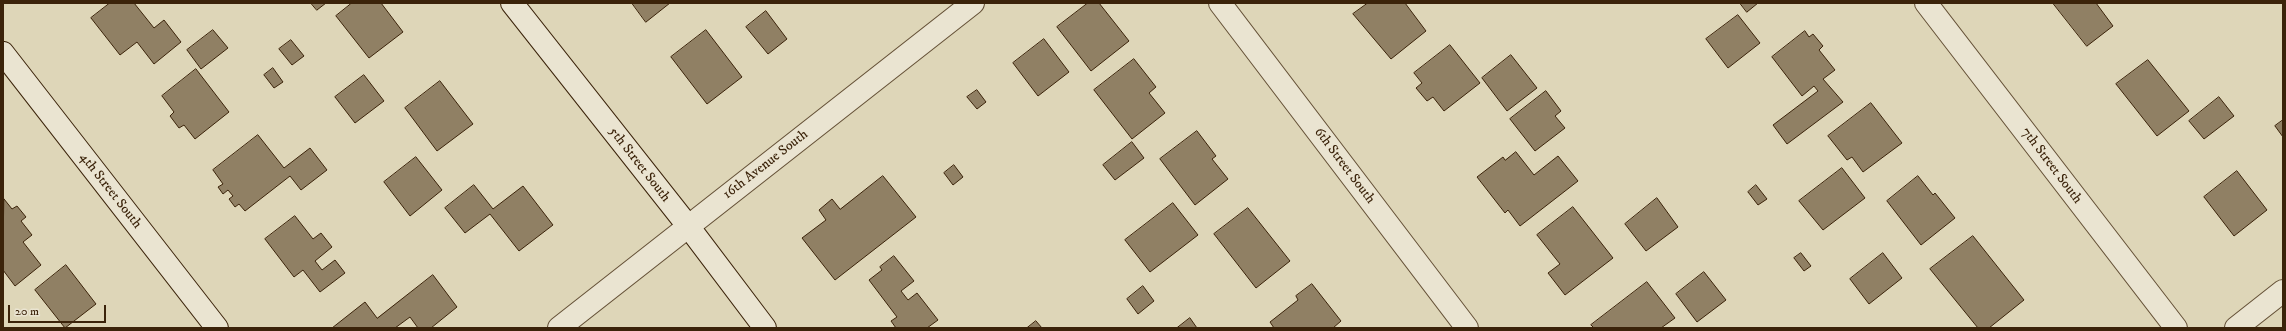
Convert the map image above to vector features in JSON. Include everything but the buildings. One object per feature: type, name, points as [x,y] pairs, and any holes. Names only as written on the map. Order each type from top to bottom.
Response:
[{"type":"street","name":"5th Street South","points":[[512,3],[688,226],[765,328]]},
{"type":"street","name":"16th Avenue South","points":[[559,328],[973,3]]},
{"type":"street","name":"6th Street South","points":[[1220,3],[1467,328]]},
{"type":"street","name":"7th Street South","points":[[1926,3],[2176,328]]},
{"type":"street","name":"4th Street South","points":[[3,53],[217,328]]},
{"type":"street","points":[[2236,328],[2283,291]]}]
